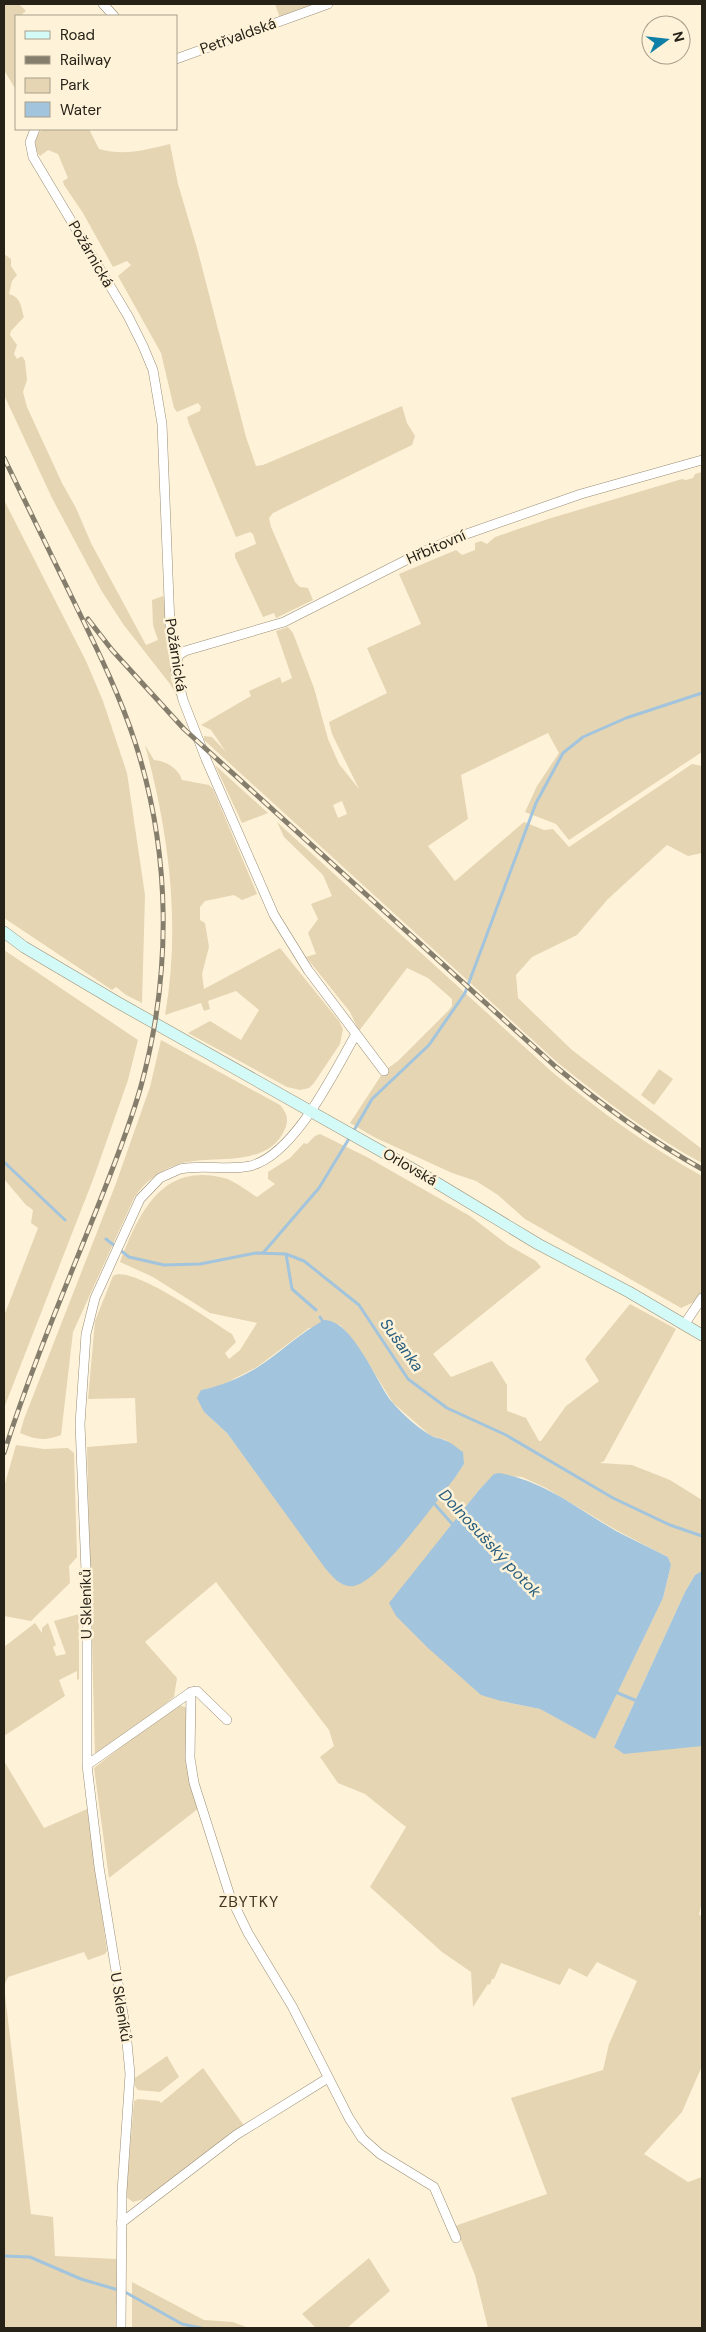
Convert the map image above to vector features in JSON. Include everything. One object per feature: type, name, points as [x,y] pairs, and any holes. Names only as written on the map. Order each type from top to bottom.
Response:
[{"type":"main road","name":"Orlovská","points":[[4,932],[24,947],[117,1002],[362,1140],[538,1244],[629,1292],[702,1334]]},
{"type":"street","points":[[102,4],[113,15]]},
{"type":"street","name":"Petřvaldská","points":[[178,58],[328,4]]},
{"type":"street","name":"Požárnická","points":[[35,130],[30,145],[33,157],[136,331],[155,379],[162,424],[170,625],[173,648],[179,655],[175,665],[183,700],[206,759],[274,915],[308,970],[384,1071]]},
{"type":"street","name":"Hřbitovní","points":[[179,655],[185,651],[284,622],[420,553],[458,537],[571,497],[702,460]]},
{"type":"street","points":[[310,1111],[356,1034]]},
{"type":"street","name":"U Skleníků","points":[[121,2328],[121,2223],[130,2074],[126,2032],[99,1868],[88,1765],[87,1595],[80,1424],[88,1320],[113,1256],[140,1200],[160,1178],[186,1167],[245,1167],[266,1160],[286,1144],[310,1111]]},
{"type":"street","points":[[684,1325],[702,1298]]},
{"type":"street","points":[[88,1765],[192,1692],[197,1691],[227,1720]]},
{"type":"street","points":[[192,1692],[190,1758],[194,1783],[230,1896],[248,1933],[292,2006],[328,2078],[362,2138],[380,2154],[434,2187],[456,2238]]},
{"type":"street","points":[[121,2223],[236,2135],[328,2078]]},
{"type":"green space","points":[[4,4],[19,4],[26,11],[22,15],[15,15],[15,88],[4,70]]},
{"type":"green space","points":[[275,4],[329,4],[281,21]]},
{"type":"green space","points":[[41,130],[90,130],[99,149],[118,152],[135,151],[170,144],[178,184],[197,248],[246,437],[256,466],[263,465],[402,406],[407,423],[415,436],[412,445],[273,513],[269,518],[271,527],[295,582],[300,587],[308,588],[313,600],[276,618],[274,613],[263,617],[235,557],[235,553],[256,544],[253,534],[250,532],[236,537],[189,424],[187,417],[200,411],[201,407],[198,403],[177,412],[174,408],[161,353],[118,276],[131,265],[127,261],[113,267],[83,213],[64,185],[63,181],[68,178],[58,154],[48,150],[40,156],[38,153],[35,142]]},
{"type":"green space","points":[[4,254],[11,259],[11,266],[17,275],[12,281],[9,294],[18,300],[24,317],[11,331],[10,335],[17,345],[14,354],[17,359],[22,356],[25,361],[27,380],[23,392],[27,407],[91,543],[146,645],[158,640],[153,625],[152,600],[163,596],[166,607],[171,679],[179,701],[170,684],[123,624],[101,590],[52,498],[4,395]]},
{"type":"green space","points":[[702,472],[702,752],[569,840],[556,824],[525,812],[537,786],[559,753],[548,733],[461,775],[468,819],[428,846],[455,881],[524,822],[544,830],[553,829],[569,847],[692,764],[702,766],[702,853],[688,856],[667,845],[608,899],[577,935],[532,957],[516,975],[518,998],[572,1050],[702,1149],[702,1163],[664,1141],[628,1116],[558,1063],[204,740],[204,736],[212,737],[226,752],[211,730],[201,725],[251,696],[249,691],[280,677],[282,683],[292,678],[276,631],[288,627],[293,633],[314,688],[328,739],[339,764],[359,789],[332,734],[329,722],[387,693],[367,648],[421,624],[399,574],[456,550],[462,555],[475,550],[475,543],[481,541],[487,544],[495,537],[548,519],[682,479],[693,478],[695,474]],"holes":[[[342,801],[347,814],[338,818],[333,805]]]},
{"type":"green space","points":[[4,500],[86,661],[103,701],[127,773],[145,895],[142,1003],[126,995],[116,987],[112,990],[4,918]]},
{"type":"green space","points":[[145,745],[154,760],[171,766],[178,772],[182,780],[209,785],[213,789],[257,894],[242,900],[234,895],[205,901],[200,907],[200,920],[205,923],[209,947],[202,974],[204,989],[280,948],[339,1021],[343,1029],[340,1044],[309,1088],[300,1090],[287,1087],[188,1033],[210,1021],[241,1040],[259,1010],[236,991],[208,1001],[210,1009],[204,1011],[201,1003],[165,1015],[172,947],[170,879],[160,812]]},
{"type":"green space","points":[[215,765],[268,813],[242,823]]},
{"type":"green space","points":[[277,822],[551,1071],[624,1127],[662,1153],[702,1176],[702,1291],[694,1302],[681,1308],[525,1219],[498,1195],[476,1181],[452,1173],[374,1137],[350,1123],[384,1071],[398,1061],[449,1010],[452,1006],[452,999],[428,978],[407,968],[359,1031],[350,1012],[306,957],[316,954],[308,933],[318,919],[311,904],[332,896],[323,875],[284,837]]},
{"type":"green space","points":[[4,950],[138,1040],[128,1080],[94,1177],[4,1408],[4,1316],[38,1228],[31,1223],[33,1210],[26,1205],[4,1179]]},
{"type":"green space","points":[[161,1040],[280,1105],[287,1116],[285,1129],[277,1142],[265,1151],[251,1156],[204,1160],[176,1165],[157,1174],[138,1192],[73,1332],[61,1435],[45,1439],[31,1437],[20,1433],[24,1419],[115,1186],[150,1087]]},
{"type":"green space","points":[[659,1069],[673,1079],[654,1105],[641,1095]]},
{"type":"green space","points":[[320,1134],[367,1157],[470,1216],[508,1245],[536,1261],[541,1267],[433,1354],[451,1377],[492,1361],[507,1385],[507,1411],[526,1418],[539,1441],[541,1441],[566,1406],[599,1381],[585,1359],[630,1304],[676,1329],[604,1461],[600,1463],[632,1465],[670,1480],[702,1500],[702,1571],[695,1575],[685,1592],[614,1747],[702,1746],[702,1902],[699,1914],[702,1918],[702,2066],[682,2112],[644,2154],[688,2182],[702,2177],[702,2328],[488,2328],[475,2275],[455,2226],[547,2194],[511,2098],[603,2070],[609,2044],[637,1981],[597,1962],[587,1977],[569,1968],[560,1985],[501,1963],[494,1979],[492,1979],[490,1985],[488,1984],[473,2007],[471,1972],[442,1952],[370,1887],[406,1827],[365,1794],[338,1783],[320,1757],[334,1746],[329,1730],[216,1582],[145,1642],[177,1678],[174,1697],[95,1757],[87,1447],[137,1443],[135,1398],[88,1399],[95,1321],[113,1276],[122,1274],[136,1278],[172,1296],[232,1334],[236,1342],[225,1353],[229,1359],[240,1350],[257,1323],[210,1313],[153,1277],[120,1262],[135,1226],[156,1196],[168,1185],[184,1178],[202,1175],[228,1179],[257,1197],[275,1184],[268,1179],[268,1172],[290,1158],[304,1143],[307,1144]],"holes":[[[340,1325],[357,1345],[393,1403],[431,1436],[446,1440],[464,1464],[438,1498],[423,1513],[341,1584],[326,1568],[227,1433],[204,1412],[201,1390],[220,1386],[257,1367],[309,1328]],[[494,1475],[522,1477],[546,1488],[616,1530],[668,1557],[671,1565],[663,1598],[595,1738],[540,1709],[501,1701],[412,1576],[479,1490]]]},
{"type":"green space","points":[[16,1445],[44,1449],[68,1448],[74,1453],[77,1557],[69,1566],[70,1583],[31,1621],[4,1616],[4,1487]]},
{"type":"green space","points":[[79,1614],[79,1679],[77,1680],[77,1671],[59,1680],[65,1696],[4,1736],[4,1647],[35,1623],[42,1633],[42,1628],[48,1623],[56,1645],[53,1647],[56,1656],[66,1654],[54,1621]]},
{"type":"green space","points":[[176,1704],[185,1707],[188,1712],[199,1808],[109,1878],[94,1768]]},
{"type":"green space","points":[[4,1761],[44,1828],[87,1809],[107,1951],[105,1954],[88,1960],[84,1952],[8,1977],[4,1986]]},
{"type":"green space","points":[[4,1986],[31,2214],[53,2217],[55,2256],[116,2259],[118,2328],[4,2328]]},
{"type":"green space","points":[[167,2056],[179,2077],[160,2092],[138,2090],[135,2086],[135,2078]]},
{"type":"green space","points":[[203,2068],[245,2127],[144,2199],[133,2202],[126,2197],[134,2101],[138,2099],[159,2101],[161,2103]]},
{"type":"green space","points":[[369,2258],[390,2291],[347,2328],[316,2328],[302,2314]]},
{"type":"green space","points":[[132,2282],[204,2320],[233,2322],[249,2328],[132,2328]]},
{"type":"water","points":[[324,1320],[335,1323],[345,1330],[363,1354],[392,1402],[405,1416],[433,1437],[449,1442],[463,1452],[464,1464],[407,1539],[378,1570],[365,1581],[354,1586],[341,1584],[325,1568],[227,1433],[204,1412],[197,1398],[201,1390],[230,1381],[258,1367]]},
{"type":"water","points":[[499,1473],[531,1482],[560,1496],[616,1531],[668,1557],[671,1565],[663,1598],[595,1739],[540,1709],[481,1695],[428,1648],[396,1616],[389,1603],[479,1490],[494,1474]]},
{"type":"water","points":[[702,1571],[702,1746],[624,1754],[614,1747],[685,1592],[695,1575]]},
{"type":"waterway","points":[[353,1132],[372,1099],[429,1045],[465,993],[536,803],[563,753],[583,737],[626,718],[702,693]]},
{"type":"waterway","points":[[263,1253],[319,1188],[350,1137]]},
{"type":"waterway","name":"Sušanka","points":[[4,1162],[65,1220]]},
{"type":"waterway","name":"Sušanka","points":[[106,1239],[129,1257],[164,1265],[200,1264],[256,1253],[286,1254],[304,1261],[359,1305],[408,1379],[447,1408],[506,1435],[613,1498],[670,1525],[702,1536]]},
{"type":"waterway","name":"Dolnosušský potok","points":[[286,1254],[292,1289],[316,1310]]},
{"type":"waterway","name":"Dolnosušský potok","points":[[320,1317],[325,1325]]},
{"type":"waterway","name":"Dolnosušský potok","points":[[432,1501],[454,1526]]},
{"type":"waterway","name":"Dolnosušský potok","points":[[613,1691],[637,1701]]},
{"type":"waterway","points":[[4,2256],[30,2257],[81,2279],[125,2292],[182,2324],[201,2328]]},
{"type":"railway","points":[[4,458],[116,691],[135,742],[147,784],[155,827],[161,870],[163,913],[162,957],[158,1000],[141,1086],[126,1134],[36,1361],[4,1453]]},
{"type":"railway","points":[[88,619],[112,650],[184,729],[556,1067],[627,1121],[702,1169]]},
{"type":"district","name":"ZBYTKY","points":[[249,1901]]}]
